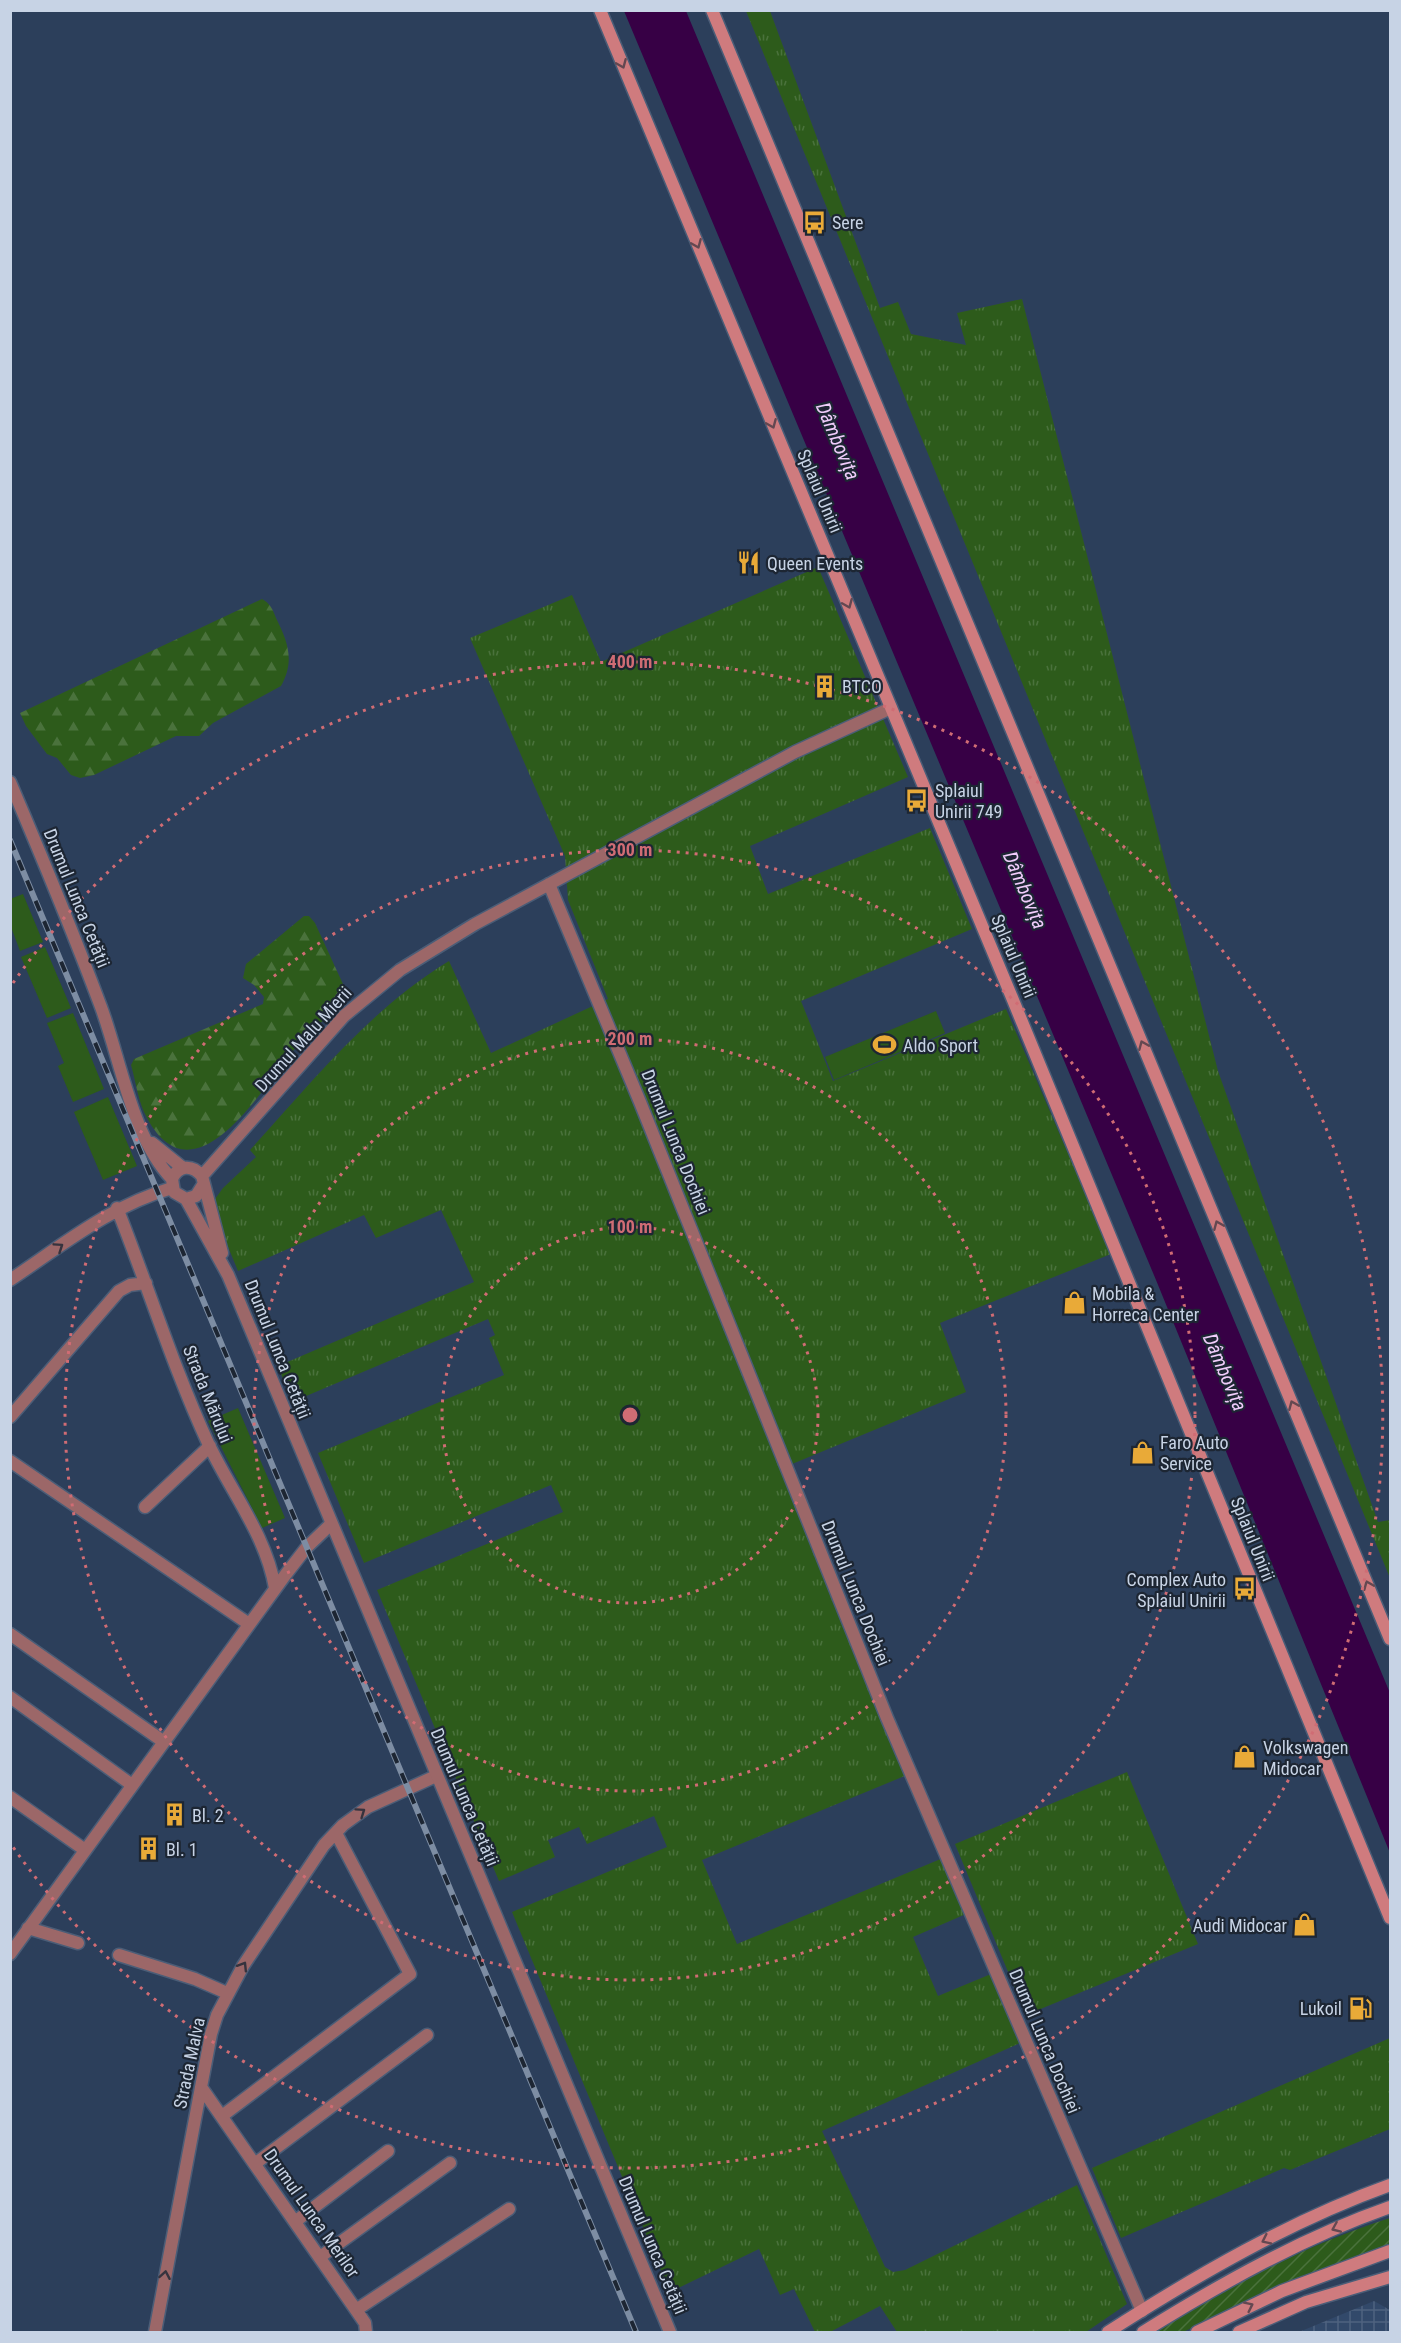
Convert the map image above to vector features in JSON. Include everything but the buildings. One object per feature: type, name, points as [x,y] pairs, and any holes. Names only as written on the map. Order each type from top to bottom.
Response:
[{"type":"main road","name":"Splaiul Unirii","points":[[600,10],[891,708],[1390,1918]]},
{"type":"main road","points":[[712,10],[1390,1639]]},
{"type":"main road","points":[[1108,2332],[1254,2245],[1333,2208],[1390,2185]]},
{"type":"main road","points":[[1143,2332],[1264,2262],[1333,2229],[1390,2207]]},
{"type":"main road","points":[[1197,2332],[1282,2291],[1390,2251]]},
{"type":"main road","points":[[1239,2332],[1306,2302],[1390,2277]]},
{"type":"street","name":"Drumul Malu Mierii","points":[[196,1175],[245,1130],[326,1034],[364,997],[448,939],[817,740],[891,708]]},
{"type":"street","name":"Drumul Lunca Cetății","points":[[10,782],[101,1008],[142,1131],[172,1184]]},
{"type":"street","name":"Drumul Lunca Dochiei","points":[[549,884],[640,1102],[883,1708],[1142,2311]]},
{"type":"street","name":"Drumul Lunca Cetății","points":[[142,1131],[163,1154],[196,1175],[228,1275],[670,2332]]},
{"type":"street","points":[[176,1172],[196,1175],[196,1197],[186,1199],[177,1195],[172,1184],[176,1172]]},
{"type":"street","points":[[10,1280],[117,1208],[172,1184]]},
{"type":"street","name":"Drumul Lunca Cetății","points":[[186,1199],[228,1275]]},
{"type":"street","name":"Strada Mărului","points":[[117,1208],[210,1446],[265,1551],[276,1588]]},
{"type":"street","points":[[10,1418],[119,1292],[129,1285],[146,1283]]},
{"type":"street","points":[[145,1508],[210,1446]]},
{"type":"street","points":[[10,1461],[249,1624]]},
{"type":"street","points":[[10,1954],[249,1624],[307,1547],[331,1524]]},
{"type":"street","points":[[10,1634],[164,1742]]},
{"type":"street","points":[[10,1697],[132,1785]]},
{"type":"street","name":"Strada Malva","points":[[154,2332],[211,2034],[227,1993],[301,1878],[336,1833],[368,1807],[436,1776]]},
{"type":"street","points":[[10,1797],[85,1850]]},
{"type":"street","points":[[222,2116],[410,1974],[336,1833]]},
{"type":"street","points":[[28,1928],[78,1943]]},
{"type":"street","points":[[119,1955],[186,1976],[227,1993]]},
{"type":"street","points":[[256,2163],[427,2035]]},
{"type":"street","name":"Drumul Lunca Merilor","points":[[201,2087],[365,2323],[366,2332]]},
{"type":"street","points":[[296,2221],[388,2151]]},
{"type":"street","points":[[320,2257],[450,2163]]},
{"type":"street","points":[[356,2310],[509,2209]]},
{"type":"shaded area","points":[[1374,2301],[1390,2310],[1390,2332],[1299,2332]]},
{"type":"green space","points":[[746,11],[770,11],[880,308],[898,302],[911,334],[966,345],[957,313],[1022,299],[1218,1071],[1378,1522],[1390,1520],[1390,1578]]},
{"type":"green space","points":[[818,567],[908,777],[750,846],[768,894],[930,828],[972,929],[801,1001],[833,1081],[1006,1009],[1111,1254],[940,1323],[966,1392],[780,1469],[841,1623],[907,1775],[702,1860],[737,1944],[943,1858],[966,1914],[913,1937],[938,1996],[991,1974],[1020,2043],[822,2131],[885,2267],[893,2272],[905,2270],[1077,2185],[1127,2304],[1086,2332],[897,2332],[880,2306],[830,2332],[815,2332],[794,2289],[780,2295],[759,2249],[670,2292],[512,1912],[667,1847],[654,1816],[587,1844],[579,1827],[548,1840],[555,1857],[499,1881],[377,1590],[563,1512],[551,1485],[364,1563],[318,1453],[504,1375],[489,1338],[495,1335],[488,1319],[292,1402],[278,1366],[474,1282],[441,1210],[376,1238],[364,1215],[238,1271],[224,1237],[215,1199],[223,1188],[256,1157],[250,1150],[343,1048],[393,1001],[449,961],[491,1053],[608,999],[568,900],[565,856],[470,638],[572,595],[601,662]]},
{"type":"green space","points":[[262,599],[272,610],[287,643],[288,668],[281,686],[213,723],[199,736],[176,736],[94,775],[80,778],[71,775],[57,758],[47,754],[26,726],[20,713]]},
{"type":"green space","points":[[23,894],[43,942],[20,951],[11,927],[10,899]]},
{"type":"green space","points":[[304,916],[309,916],[315,923],[348,995],[299,1043],[246,1112],[226,1131],[206,1145],[185,1150],[165,1142],[147,1118],[141,1105],[131,1065],[134,1059],[263,1004],[264,997],[254,985],[243,978],[246,964]]},
{"type":"green space","points":[[45,947],[71,1008],[47,1018],[21,957]]},
{"type":"green space","name":"Aldo Sport","points":[[936,1011],[945,1033],[834,1080],[825,1057]]},
{"type":"green space","points":[[73,1013],[104,1089],[73,1102],[58,1066],[64,1063],[47,1023]]},
{"type":"green space","points":[[108,1097],[137,1166],[103,1180],[74,1112]]},
{"type":"green space","points":[[238,1408],[285,1518],[262,1528],[208,1421]]},
{"type":"green space","points":[[1127,1772],[1198,1944],[1026,2015],[955,1844]]},
{"type":"green space","points":[[1390,2038],[1390,2129],[1290,2170],[1284,2168],[1121,2238],[1092,2168]]},
{"type":"green space","points":[[1390,2218],[1390,2246],[1294,2280],[1183,2332],[1156,2332],[1212,2298],[1299,2253]]},
{"type":"water","name":"Dâmbovița","points":[[624,11],[686,11],[1390,1693],[1390,1853],[1156,1280]]},
{"type":"railway","points":[[10,840],[636,2332]]},
{"type":"place","name":"Sere","points":[[814,222]]},
{"type":"place","name":"Queen Events","points":[[749,563]]},
{"type":"place","name":"BTCO","points":[[824,686]]},
{"type":"place","name":"Splaiul Unirii 749","points":[[917,800]]},
{"type":"place","name":"Aldo Sport","points":[[885,1045]]},
{"type":"place","name":"Mobila & Horreca Center","points":[[1074,1303]]},
{"type":"place","name":"Faro Auto Service","points":[[1142,1452]]},
{"type":"place","name":"Complex Auto Splaiul Unirii","points":[[1244,1589]]},
{"type":"place","name":"Volkswagen Midocar","points":[[1245,1757]]},
{"type":"place","name":"Bl. 2","points":[[174,1815]]},
{"type":"place","name":"Bl. 1","points":[[148,1849]]},
{"type":"place","name":"Audi Midocar","points":[[1305,1925]]},
{"type":"place","name":"Lukoil","points":[[1360,2008]]}]
